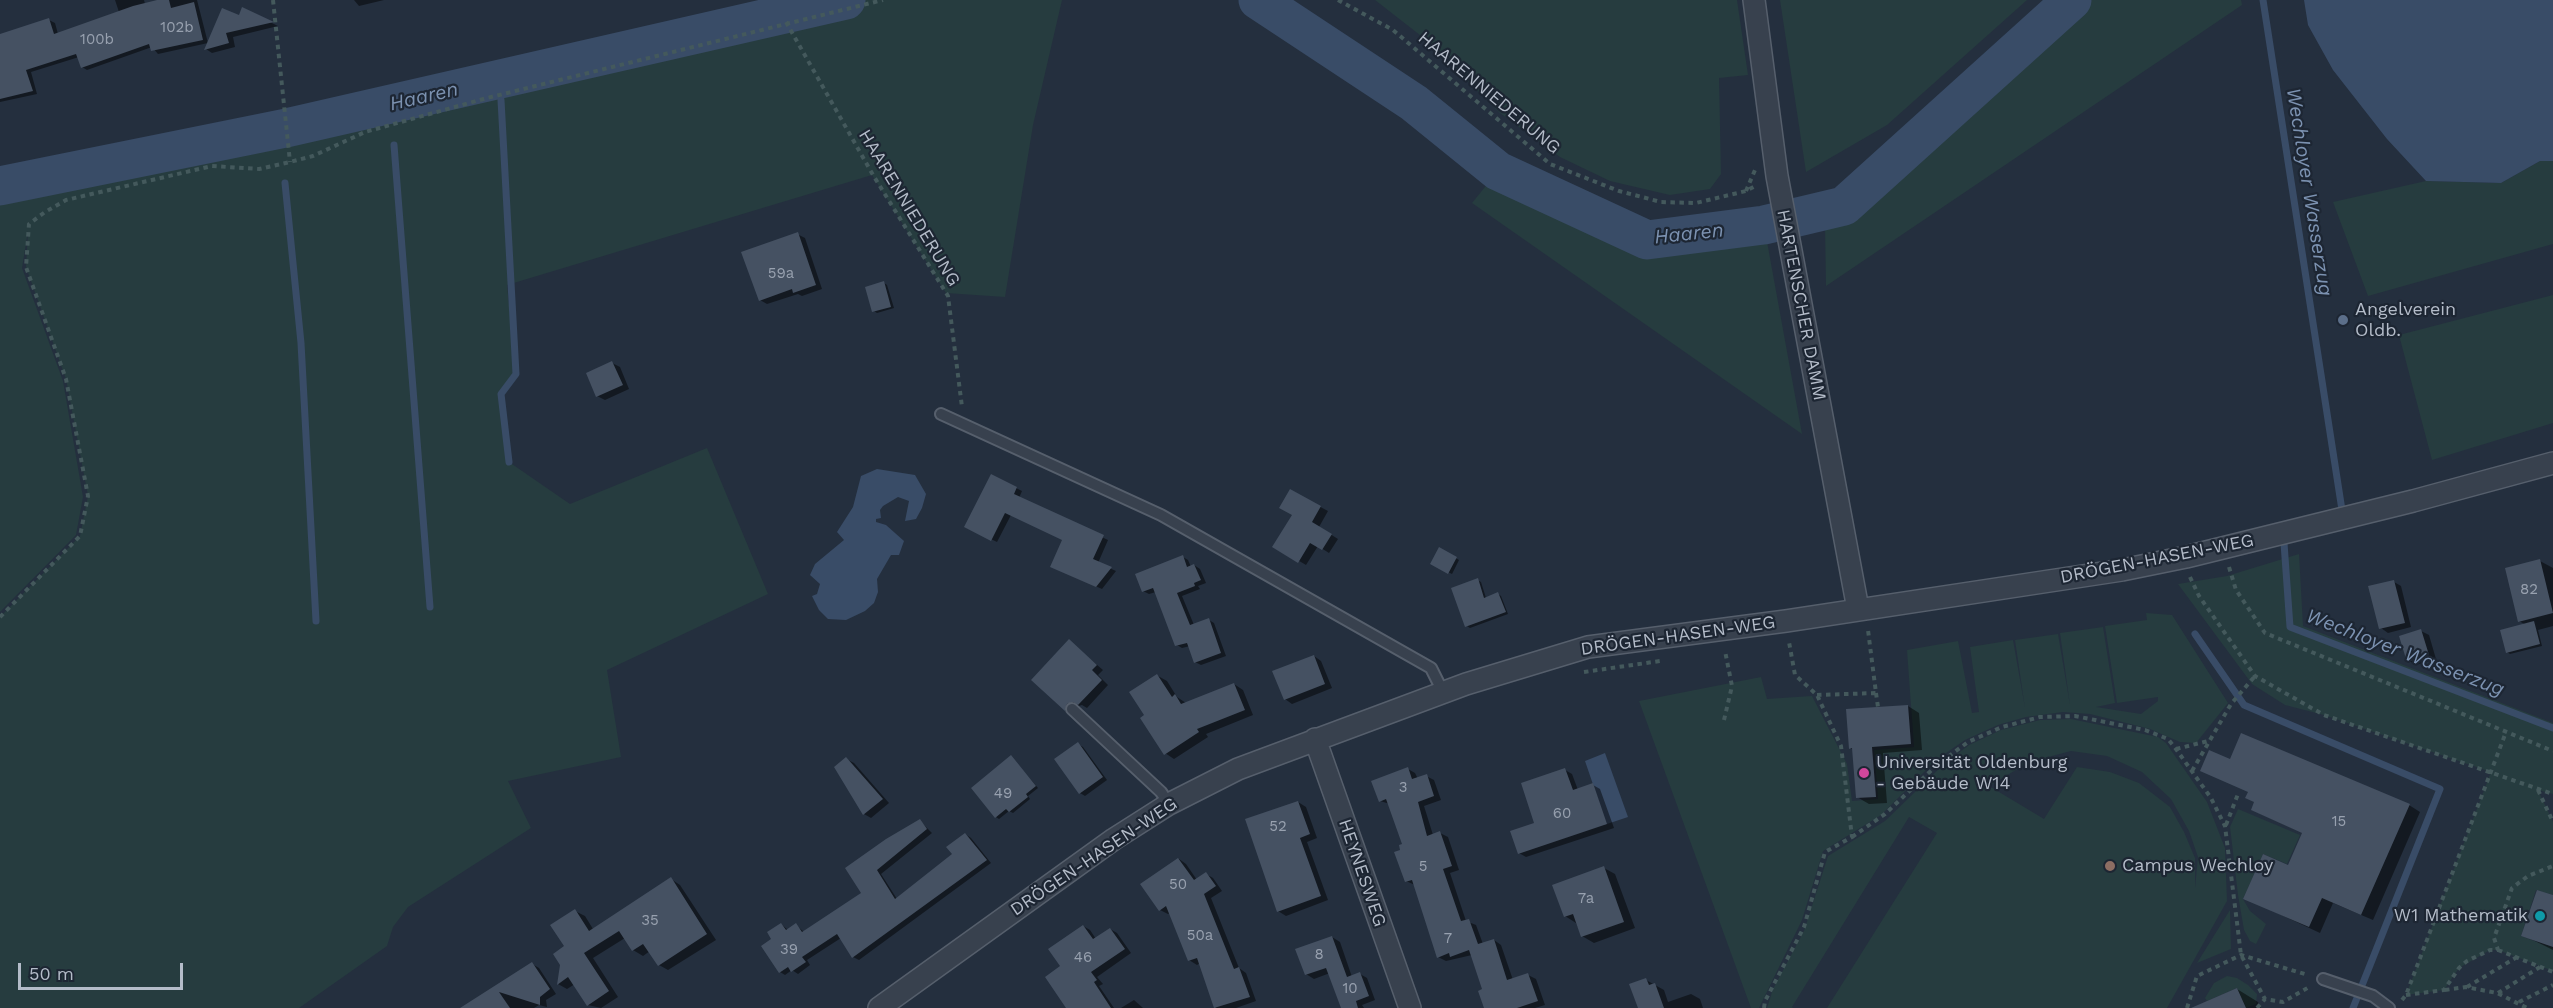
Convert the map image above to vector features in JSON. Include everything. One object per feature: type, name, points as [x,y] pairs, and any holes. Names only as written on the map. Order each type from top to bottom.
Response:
[{"type":"street","name":"HARTENSCHER DAMM","points":[[1754,0],[1771,182],[1790,244],[1858,609]]},
{"type":"street","name":"DRÖGEN-HASEN-WEG","points":[[879,1008],[1104,846],[1169,804],[1238,769],[1443,692],[1587,647],[1786,621],[2122,570],[2186,557],[2553,464]]},
{"type":"street","name":"HEYNESWEG","points":[[1315,739],[1410,1008]]},
{"type":"lane","points":[[941,414],[1161,515],[1431,668],[1443,692]]},
{"type":"lane","points":[[1072,709],[1161,792],[1169,804]]},
{"type":"lane","points":[[2323,979],[2373,996],[2390,1008]]},
{"type":"path","points":[[273,0],[290,162]]},
{"type":"path","points":[[0,617],[80,536],[88,496],[66,379],[26,267],[29,224],[66,200],[212,166],[259,169],[290,162],[313,156],[365,132],[487,98],[786,22],[883,0]]},
{"type":"path","name":"HAARENNIEDERUNG","points":[[1338,0],[1393,30],[1550,164],[1619,191],[1661,202],[1696,203],[1771,182]]},
{"type":"path","name":"HAARENNIEDERUNG","points":[[786,22],[873,175],[948,296],[964,423]]},
{"type":"path","points":[[2186,557],[2190,576],[2199,596],[2255,676],[2324,715],[2553,794]]},
{"type":"path","points":[[2229,567],[2236,590],[2265,633],[2553,751]]},
{"type":"path","points":[[1858,609],[1869,631],[1878,707]]},
{"type":"path","points":[[1786,621],[1795,675],[1817,695],[1841,746],[1852,837]]},
{"type":"path","points":[[1722,628],[1732,686],[1724,720]]},
{"type":"path","points":[[2193,771],[2231,704],[2255,676]]},
{"type":"path","points":[[1817,695],[1876,693]]},
{"type":"path","points":[[1764,1008],[1765,1001],[1804,927],[1825,852],[1885,814],[1937,765],[1968,742],[2002,727],[2040,717],[2075,716],[2133,727],[2168,740],[2193,771],[2226,826],[2241,955],[2265,999]]},
{"type":"path","points":[[2396,1008],[2406,995],[2506,732]]},
{"type":"path","points":[[2176,749],[2209,741]]},
{"type":"path","points":[[1841,746],[1848,744]]},
{"type":"path","points":[[2538,789],[2553,822]]},
{"type":"path","points":[[2226,826],[2238,794]]},
{"type":"path","points":[[2498,950],[2494,938],[2512,888],[2528,876],[2553,866]]},
{"type":"path","points":[[2444,990],[2458,968],[2490,950],[2498,950],[2553,972]]},
{"type":"path","points":[[2187,1008],[2197,976],[2241,955],[2323,979]]},
{"type":"path","points":[[2466,987],[2517,957]]},
{"type":"path","points":[[2498,993],[2540,967]]},
{"type":"path","points":[[2265,999],[2283,1002],[2323,979]]},
{"type":"path","points":[[2518,1002],[2553,985]]},
{"type":"path","points":[[2406,995],[2466,987],[2498,993],[2527,1008]]},
{"type":"path","points":[[2257,1008],[2265,999]]},
{"type":"green space","points":[[827,0],[1062,0],[1033,125],[1005,297],[946,293],[872,175],[507,285],[516,374],[501,394],[509,462],[570,504],[707,448],[768,594],[607,670],[621,757],[508,781],[531,828],[408,907],[393,927],[387,946],[299,1008],[0,1008],[0,617],[80,536],[88,496],[66,379],[26,267],[28,231],[22,268],[63,381],[83,497],[76,535],[0,612],[0,205],[34,197],[37,178],[286,128]]},
{"type":"green space","points":[[1375,0],[1737,0],[1748,75],[1719,78],[1721,174],[1710,189],[1670,195],[1610,181],[1560,157],[1500,113],[1425,39]]},
{"type":"green space","points":[[1780,0],[2027,0],[1887,125],[1806,172]]},
{"type":"green space","points":[[2092,0],[2241,0],[2242,5],[1826,286],[1825,226],[1873,202]]},
{"type":"green space","points":[[2540,161],[2553,161],[2553,244],[2368,296],[2333,202],[2426,181],[2501,183]]},
{"type":"green space","points":[[1498,171],[1647,240],[1764,225],[1802,434],[1472,203]]},
{"type":"green space","points":[[2553,295],[2553,423],[2432,460],[2399,335]]},
{"type":"green space","points":[[2299,554],[2303,626],[2553,723],[2553,794],[2538,790],[2553,822],[2553,895],[2536,890],[2521,936],[2553,948],[2553,971],[2498,950],[2490,950],[2459,968],[2444,990],[2406,995],[2491,772],[2324,715],[2285,705],[2252,684],[2178,584],[2227,576]]},
{"type":"green space","points":[[2146,613],[2172,615],[2228,703],[2196,743],[2180,742],[2150,729],[2090,714],[2063,712],[2026,717],[1998,725],[1965,740],[1936,760],[1881,815],[1823,851],[1802,920],[1759,1008],[1751,1008],[1639,701],[1761,677],[1767,699],[1812,696],[1847,764],[1852,801],[1878,799],[1874,750],[1914,747],[1907,650],[1958,641],[1972,713],[1979,712],[1970,647],[2013,640],[2025,708],[2015,640],[2058,634],[2070,705],[2060,633],[2103,627],[2115,703],[2096,707],[2141,714],[2158,701],[2158,697],[2117,703],[2105,626],[2147,620]]},
{"type":"green space","points":[[2071,719],[2158,737],[2166,743],[2207,802],[2225,848],[2227,901],[2167,1008],[1827,1008],[1937,833],[1909,817],[1793,1008],[1767,1008],[1773,989],[1804,931],[1828,856],[1885,821],[1945,763],[1969,745],[2001,730],[2040,720]],"holes":[[[2071,751],[2107,756],[2142,772],[2171,799],[2189,831],[2198,857],[2195,888],[2195,858],[2184,832],[2170,807],[2139,783],[2110,772],[2077,767],[2044,819],[1989,786],[2029,762]]]},
{"type":"green space","points":[[2238,809],[2300,835],[2287,864],[2263,854],[2243,899],[2250,911],[2266,924],[2256,944],[2250,941],[2244,930],[2238,895],[2230,827]]},
{"type":"green space","points":[[2230,910],[2231,949],[2197,963]]},
{"type":"green space","points":[[2227,976],[2237,978],[2248,985],[2257,994],[2256,1004],[2246,1008],[2237,988],[2207,1001],[2205,998],[2214,983]]},
{"type":"water","points":[[2304,0],[2553,0],[2553,161],[2540,161],[2501,183],[2426,181],[2387,139],[2333,70],[2308,25]]},
{"type":"water","points":[[877,469],[915,475],[926,494],[922,508],[916,519],[905,521],[909,501],[898,497],[883,506],[880,510],[881,518],[876,519],[876,522],[886,525],[904,541],[899,555],[891,555],[877,579],[878,592],[874,603],[865,611],[846,620],[828,619],[819,610],[812,596],[817,594],[820,584],[810,575],[815,564],[844,540],[837,532],[853,507],[861,476]]},
{"type":"water","points":[[1605,753],[1628,817],[1604,825],[1585,761]]},
{"type":"building","points":[[157,0],[169,0],[171,8],[194,2],[203,40],[151,51],[149,44],[81,68],[76,54],[26,70],[33,91],[0,99],[0,34],[49,18],[54,34],[133,6]]},
{"type":"building","points":[[242,7],[274,22],[226,33],[229,43],[204,50],[222,8],[239,15]]},
{"type":"building","points":[[798,232],[816,285],[793,293],[792,289],[759,301],[741,252]]},
{"type":"building","points":[[884,281],[891,307],[872,312],[865,287]]},
{"type":"building","points":[[612,361],[623,385],[596,397],[586,373]]},
{"type":"building","points":[[991,474],[1017,487],[1014,494],[1104,535],[1093,559],[1112,567],[1096,587],[1050,567],[1062,540],[1005,513],[991,541],[964,527]]},
{"type":"building","points":[[1290,489],[1321,506],[1312,522],[1332,534],[1322,550],[1310,543],[1298,563],[1272,547],[1292,515],[1279,508]]},
{"type":"building","points":[[1439,547],[1457,557],[1448,574],[1430,564]]},
{"type":"building","points":[[1183,555],[1187,567],[1194,564],[1201,580],[1194,583],[1195,586],[1177,593],[1190,625],[1209,618],[1221,653],[1194,663],[1187,643],[1175,646],[1153,588],[1142,592],[1135,574]]},
{"type":"building","points":[[2540,559],[2553,613],[2518,622],[2505,568]]},
{"type":"building","points":[[1478,578],[1484,598],[1498,592],[1506,612],[1465,627],[1451,588]]},
{"type":"building","points":[[2394,580],[2405,623],[2379,629],[2368,586]]},
{"type":"building","points":[[2534,621],[2540,644],[2506,653],[2500,630]]},
{"type":"building","points":[[2421,629],[2429,655],[2407,662],[2399,636]]},
{"type":"building","points":[[1069,639],[1097,665],[1092,670],[1102,680],[1078,705],[1073,702],[1067,704],[1065,711],[1031,680]]},
{"type":"building","points":[[1314,655],[1325,684],[1284,700],[1272,671]]},
{"type":"building","points":[[1157,674],[1172,697],[1175,694],[1181,704],[1234,683],[1245,710],[1197,729],[1199,732],[1164,755],[1140,718],[1144,715],[1129,692]]},
{"type":"building","name":"Universität Oldenburg - Gebäude W14","points":[[1908,705],[1911,744],[1872,747],[1876,797],[1856,798],[1846,709]]},
{"type":"building","points":[[2241,733],[2410,804],[2361,915],[2322,898],[2309,927],[2243,899],[2263,854],[2288,865],[2302,833],[2251,810],[2254,802],[2245,798],[2248,792],[2200,771],[2209,750],[2230,759]]},
{"type":"building","points":[[1078,742],[1103,777],[1079,794],[1054,759]]},
{"type":"building","points":[[1011,755],[1036,786],[1026,794],[1028,797],[1009,812],[1006,809],[995,818],[971,788]]},
{"type":"building","points":[[846,757],[883,799],[863,815],[834,767]]},
{"type":"building","points":[[1408,767],[1412,779],[1427,774],[1434,796],[1418,802],[1427,836],[1440,831],[1452,866],[1443,869],[1461,921],[1469,919],[1478,944],[1494,939],[1507,980],[1528,973],[1538,1001],[1517,1008],[1484,1008],[1478,991],[1482,989],[1469,950],[1450,957],[1449,953],[1437,958],[1412,880],[1405,882],[1394,852],[1400,850],[1399,845],[1402,844],[1386,799],[1379,802],[1371,781]]},
{"type":"building","points":[[1565,768],[1573,790],[1593,783],[1607,824],[1518,854],[1510,831],[1534,823],[1521,783]]},
{"type":"building","points":[[1298,801],[1310,834],[1300,838],[1321,896],[1277,912],[1245,819]]},
{"type":"building","points":[[920,819],[927,829],[877,870],[895,899],[952,854],[946,847],[965,833],[987,860],[852,958],[837,934],[802,957],[806,962],[791,972],[788,967],[779,973],[761,946],[771,939],[767,932],[781,923],[786,930],[796,923],[802,932],[861,893],[845,868],[886,839]]},
{"type":"building","points":[[1178,858],[1194,880],[1206,872],[1216,886],[1204,894],[1234,969],[1239,967],[1250,997],[1214,1008],[1197,958],[1188,961],[1166,906],[1159,911],[1140,884]]},
{"type":"building","points":[[1604,866],[1624,922],[1581,937],[1573,914],[1564,917],[1552,885]]},
{"type":"building","points":[[671,877],[707,934],[658,966],[643,944],[632,951],[619,931],[584,953],[609,991],[587,1006],[568,977],[557,985],[560,965],[553,954],[564,946],[550,925],[575,909],[589,931]]},
{"type":"building","name":"W1 Mathematik","points":[[2537,890],[2553,895],[2553,947],[2521,936]]},
{"type":"building","points":[[1083,925],[1093,939],[1110,928],[1125,949],[1091,972],[1097,980],[1094,982],[1111,1008],[1066,1008],[1045,977],[1060,966],[1048,949]]},
{"type":"building","points":[[1332,936],[1347,977],[1360,972],[1369,996],[1356,1001],[1358,1008],[1341,1008],[1326,968],[1305,975],[1295,949]]},
{"type":"building","points":[[532,962],[550,989],[540,997],[540,1005],[499,992],[510,1008],[460,1008]]},
{"type":"building","points":[[1646,978],[1649,985],[1655,983],[1664,1008],[1638,1008],[1629,984]]},
{"type":"building","points":[[2237,988],[2246,1008],[2191,1008]]},
{"type":"waterway","name":"Haaren","points":[[0,186],[286,128],[846,0]]},
{"type":"waterway","name":"Haaren","points":[[1258,0],[1414,103],[1498,171],[1647,240],[1764,225],[1844,206],[2072,0]]},
{"type":"waterway","name":"Wechloyer Wasserzug","points":[[2263,0],[2342,510],[2336,512]]},
{"type":"waterway","points":[[501,100],[516,374],[501,394],[509,462]]},
{"type":"waterway","points":[[394,145],[430,607]]},
{"type":"waterway","points":[[285,183],[301,343],[316,621]]},
{"type":"waterway","name":"Wechloyer Wasserzug","points":[[2284,543],[2290,627],[2553,728]]},
{"type":"waterway","points":[[2195,634],[2244,705],[2440,789],[2353,1008]]},
{"type":"place","name":"Angelverein Oldb.","points":[[2343,320]]},
{"type":"place","name":"Universität Oldenburg - Gebäude W14","points":[[1864,773]]},
{"type":"place","name":"Campus Wechloy","points":[[2110,866]]},
{"type":"place","name":"W1 Mathematik","points":[[2540,916]]}]
